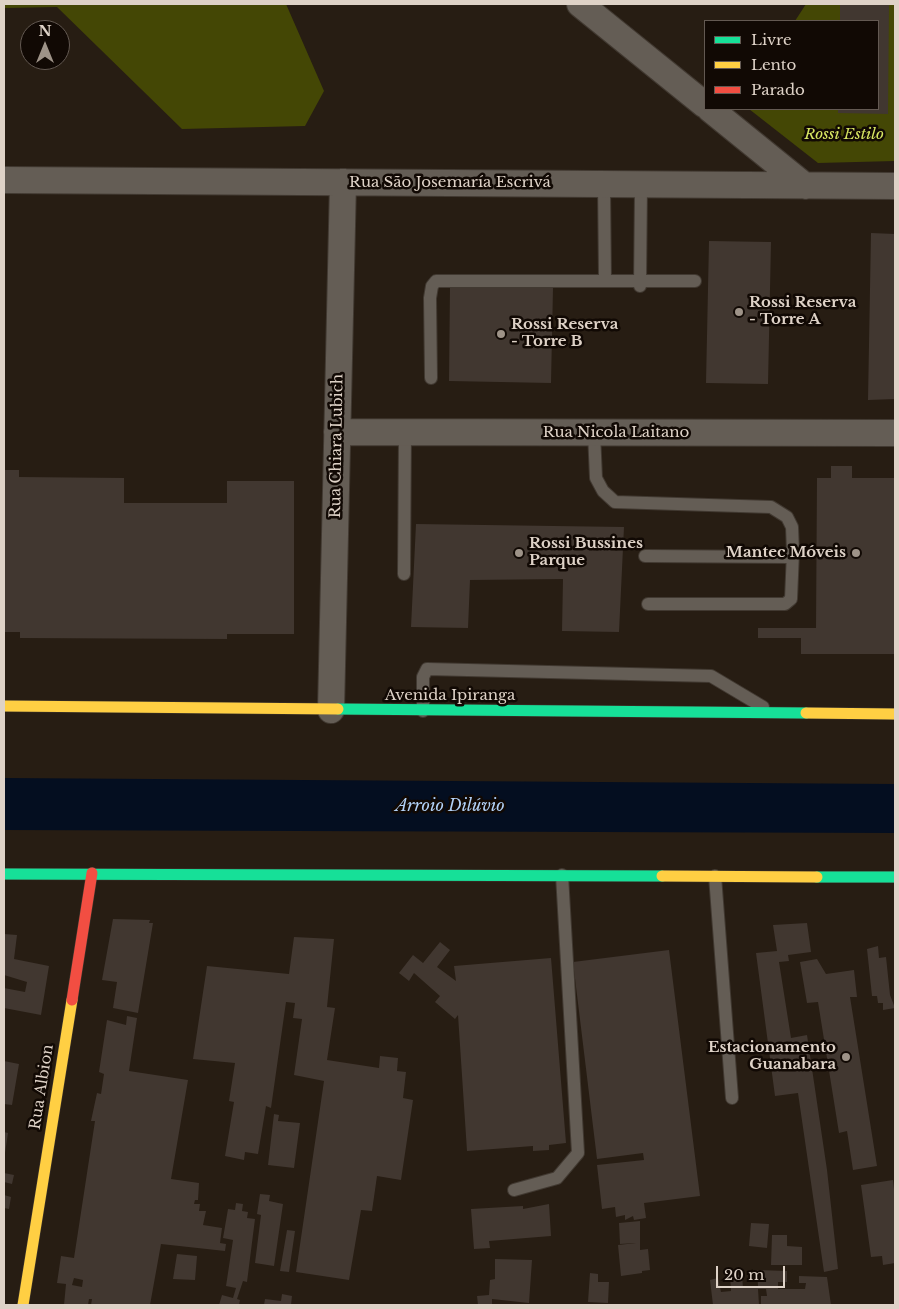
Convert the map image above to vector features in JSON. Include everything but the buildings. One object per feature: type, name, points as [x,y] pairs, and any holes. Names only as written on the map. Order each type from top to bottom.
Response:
[{"type":"main road","name":"Avenida Ipiranga","points":[[4,706],[895,714]]},
{"type":"main road","points":[[4,874],[895,877]]},
{"type":"main road","name":"Rua Albion","points":[[22,1305],[92,874]]},
{"type":"street","points":[[580,4],[704,104]]},
{"type":"street","points":[[711,110],[805,186]]},
{"type":"street","name":"Rua São Josemaría Escrivá","points":[[4,180],[895,186]]},
{"type":"street","name":"Rua Chiara Lubich","points":[[331,710],[343,182]]},
{"type":"street","name":"Rua Nicola Laitano","points":[[338,432],[895,433]]},
{"type":"lane","points":[[604,184],[605,281]]},
{"type":"lane","points":[[640,284],[641,184]]},
{"type":"lane","points":[[431,378],[430,298],[432,286],[436,281],[605,281],[640,284],[695,281]]},
{"type":"lane","points":[[404,574],[405,432]]},
{"type":"lane","points":[[594,433],[596,478],[608,498],[615,502],[770,507],[787,518],[792,527],[791,599],[785,604],[648,604]]},
{"type":"lane","points":[[645,556],[781,558],[789,557],[793,552]]},
{"type":"lane","points":[[423,711],[423,677],[427,669],[711,676],[774,713]]},
{"type":"lane","points":[[514,1190],[556,1178],[578,1153],[562,875]]},
{"type":"lane","points":[[715,876],[732,1098]]},
{"type":"green space","points":[[4,4],[286,4],[324,91],[305,126],[182,129],[57,7],[4,8]]},
{"type":"green space","name":"Rossi Estilo","points":[[806,4],[895,4],[895,161],[818,163],[750,110],[879,110],[879,20],[796,20]]},
{"type":"water","name":"Arroio Dilúvio","points":[[4,778],[895,784],[895,833],[4,830]]},
{"type":"traffic: fast","points":[[338,709],[806,713]]},
{"type":"traffic: fast","points":[[4,874],[662,876]]},
{"type":"traffic: fast","points":[[817,877],[895,877]]},
{"type":"traffic: slow","points":[[4,706],[338,709]]},
{"type":"traffic: slow","points":[[806,713],[895,714]]},
{"type":"traffic: slow","points":[[662,876],[817,877]]},
{"type":"traffic: slow","points":[[23,1305],[72,1000]]},
{"type":"traffic: jam","points":[[72,1000],[92,873]]},
{"type":"place","name":"Rossi Reserva - Torre A","points":[[739,312]]},
{"type":"place","name":"Rossi Reserva - Torre B","points":[[501,334]]},
{"type":"place","name":"Rossi Bussines Parque","points":[[519,553]]},
{"type":"place","name":"Mantec Móveis","points":[[856,553]]},
{"type":"place","name":"Estacionamento Guanabara","points":[[846,1057]]}]
